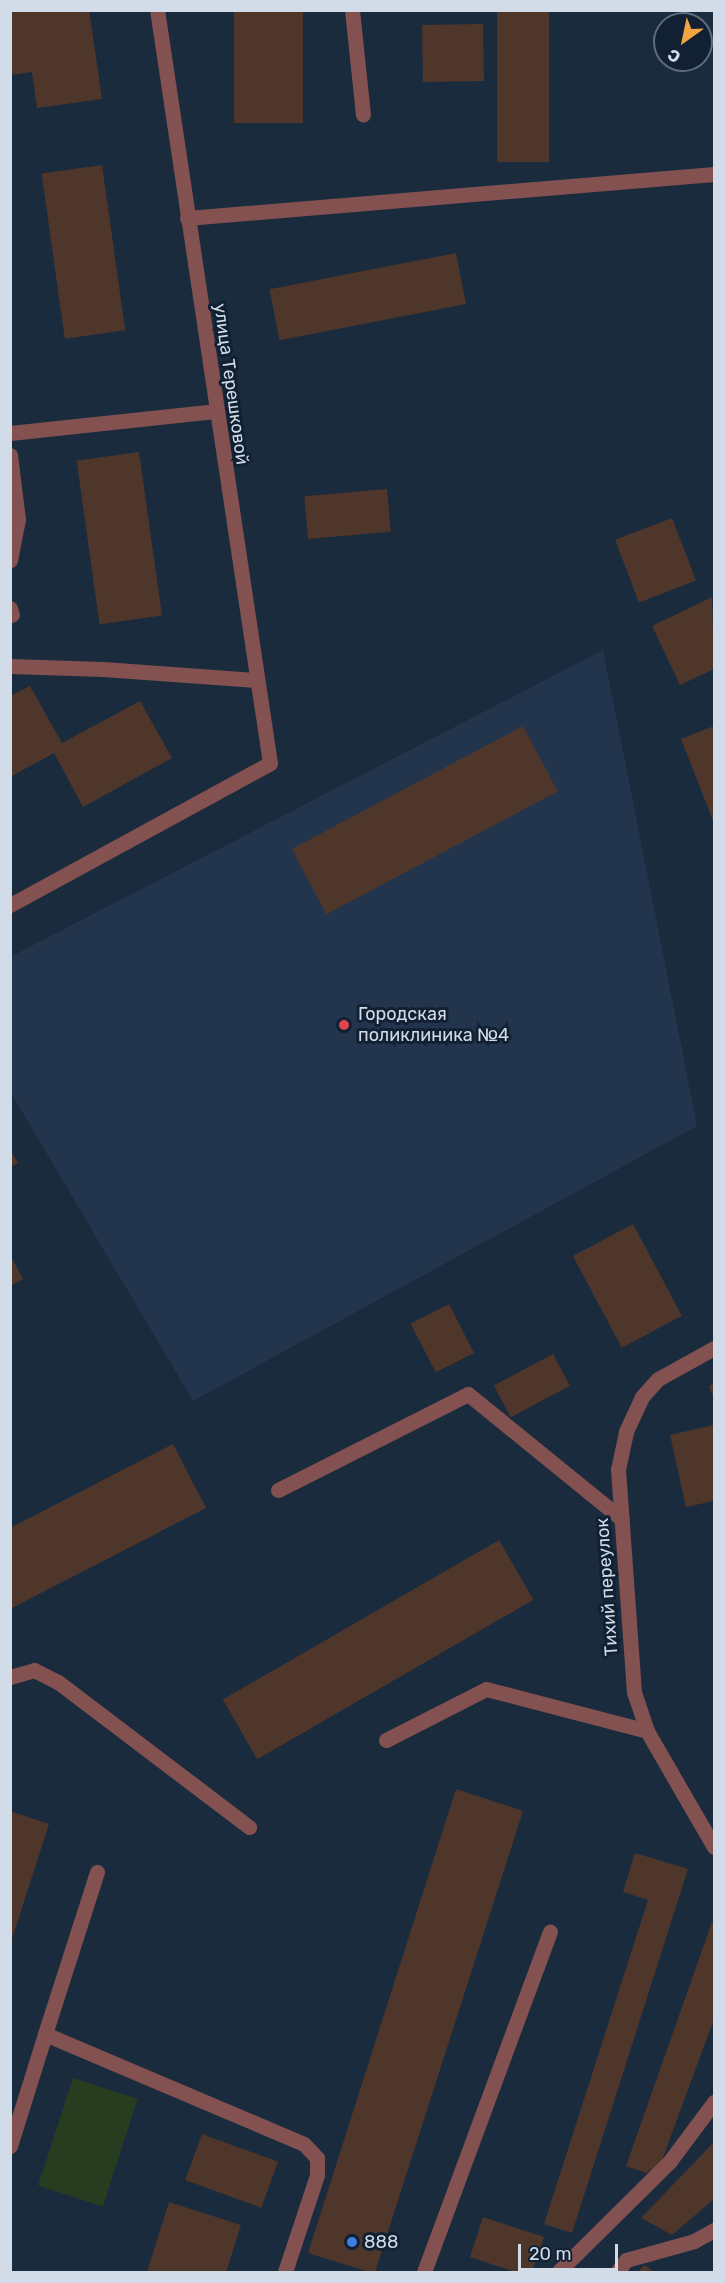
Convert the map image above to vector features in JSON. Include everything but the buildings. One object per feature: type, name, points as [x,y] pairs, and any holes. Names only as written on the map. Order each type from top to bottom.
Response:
[{"type":"street","name":"улица Терешковой","points":[[10,905],[270,763],[215,411],[157,10]]},
{"type":"street","points":[[352,10],[363,114]]},
{"type":"street","points":[[187,218],[714,174]]},
{"type":"street","points":[[10,433],[215,411]]},
{"type":"street","points":[[10,454],[18,519],[10,560]]},
{"type":"street","points":[[10,666],[103,669],[257,680]]},
{"type":"street","name":"Тихий переулок","points":[[714,1348],[658,1379],[642,1397],[626,1432],[618,1469],[634,1692],[647,1731],[714,1846]]},
{"type":"street","points":[[278,1490],[468,1394],[622,1519]]},
{"type":"street","points":[[10,1677],[34,1670],[58,1682],[249,1827]]},
{"type":"street","points":[[386,1740],[486,1689],[647,1731]]},
{"type":"street","points":[[10,2146],[98,1872]]},
{"type":"street","points":[[423,2272],[550,1932]]},
{"type":"street","points":[[45,2034],[304,2144],[317,2158],[317,2175],[285,2272]]},
{"type":"street","points":[[558,2272],[670,2161],[714,2102]]},
{"type":"street","points":[[617,2272],[626,2260],[694,2241],[714,2229]]},
{"type":"shaded area","name":"Городская поликлиника №4","points":[[603,650],[697,1126],[193,1401],[11,1093],[10,957]]},
{"type":"green space","points":[[73,2078],[138,2099],[103,2206],[38,2185]]},
{"type":"place","name":"Городская поликлиника №4","points":[[344,1025]]},
{"type":"place","name":"888","points":[[352,2242]]}]
